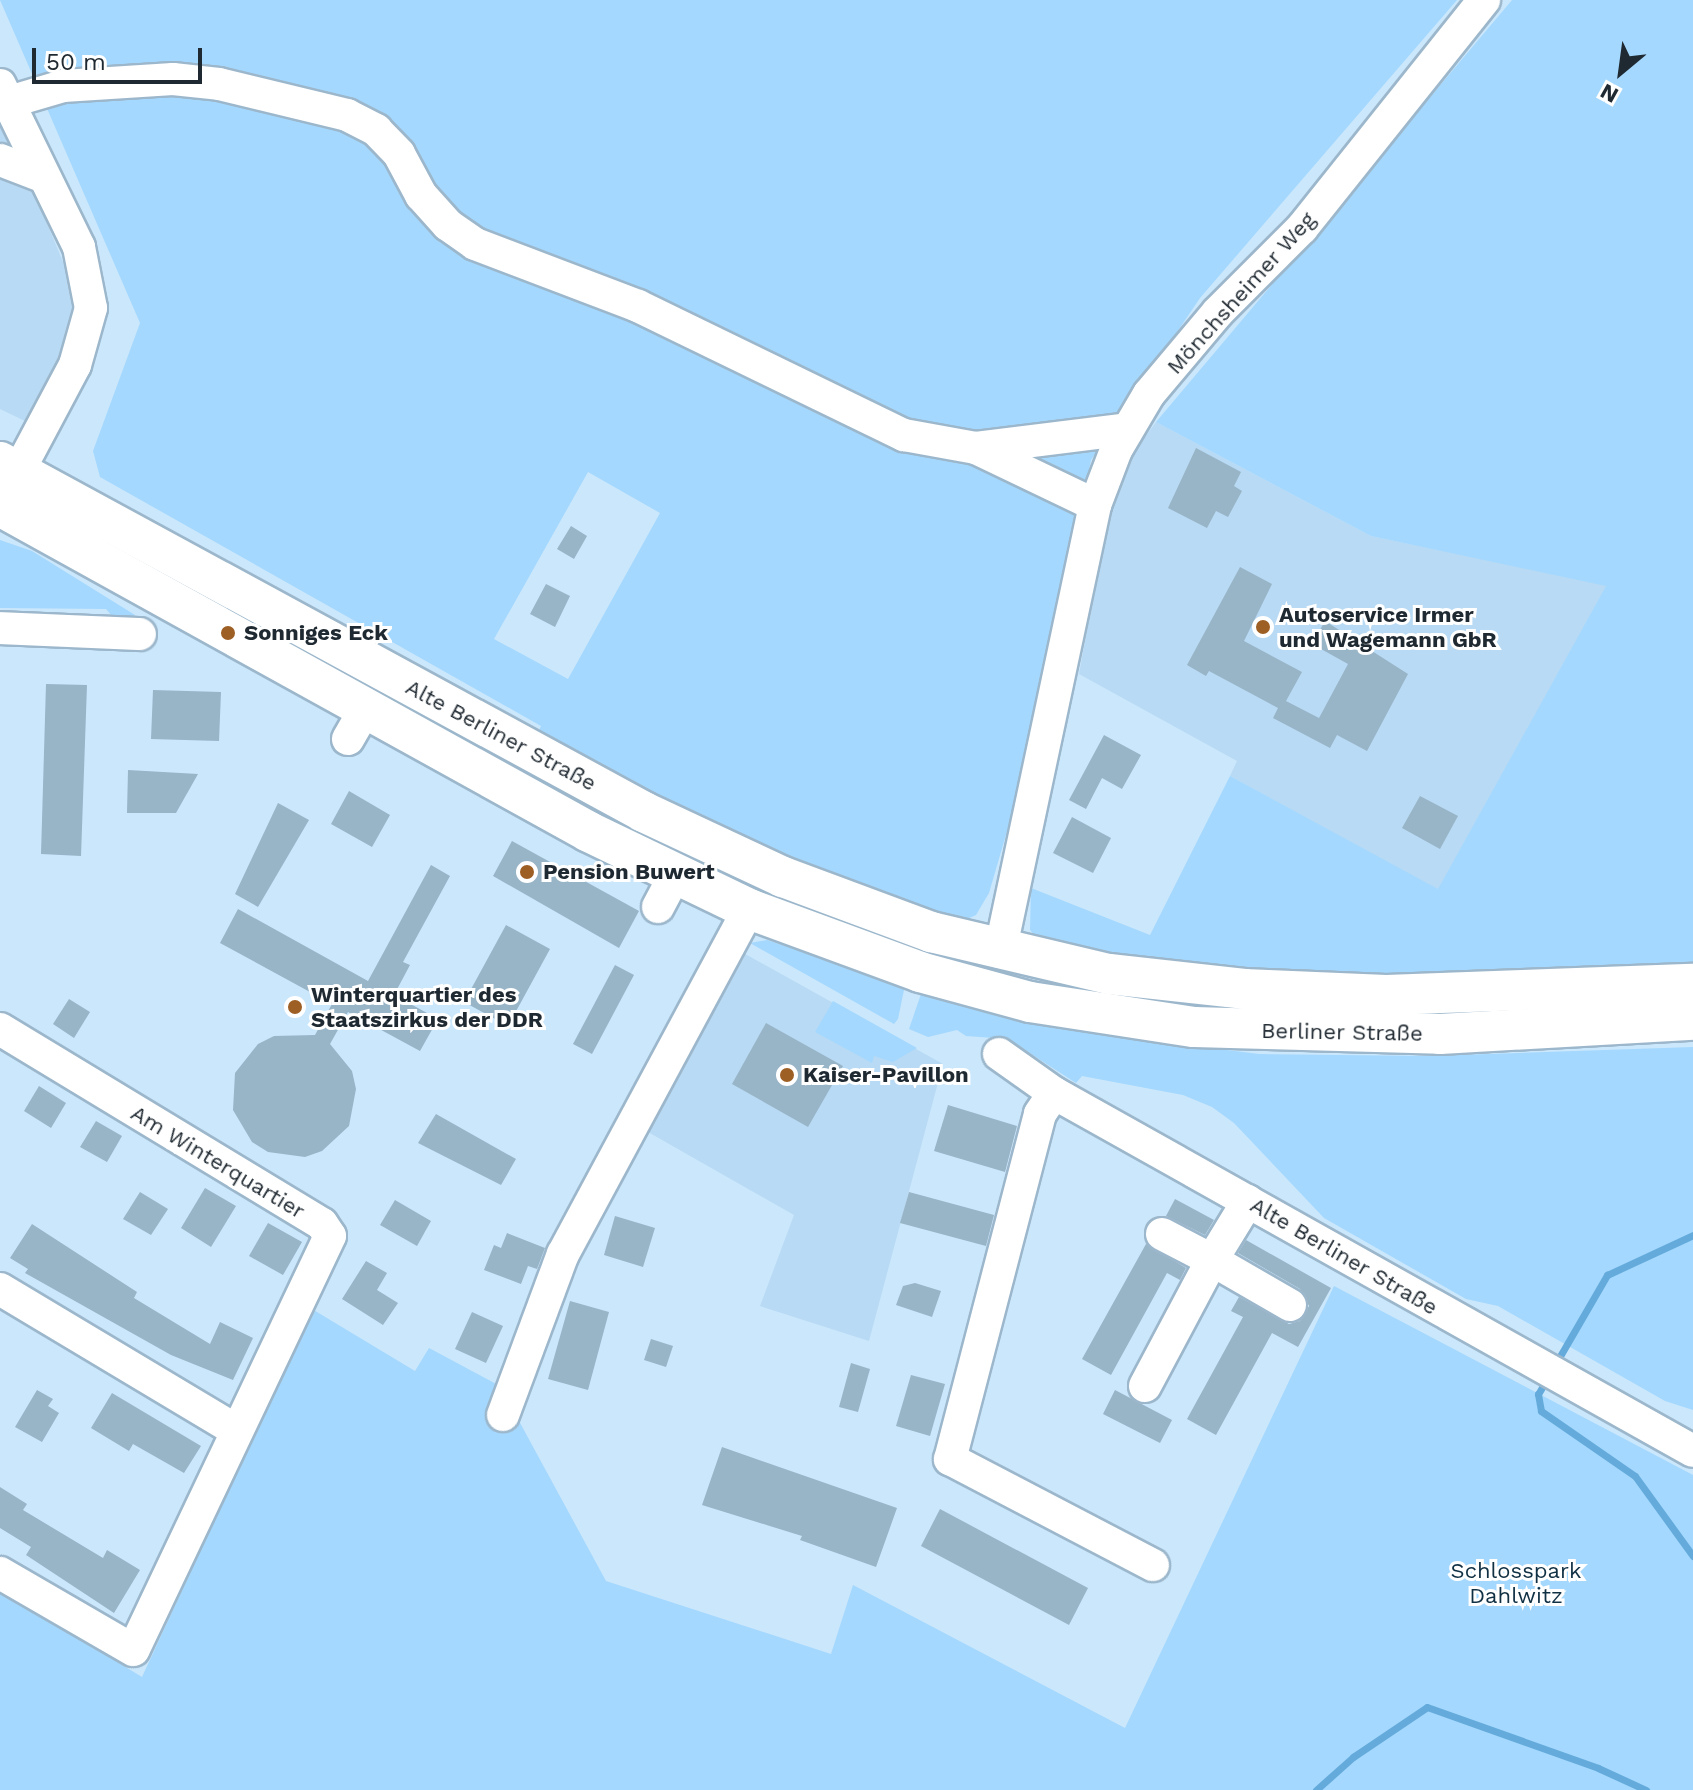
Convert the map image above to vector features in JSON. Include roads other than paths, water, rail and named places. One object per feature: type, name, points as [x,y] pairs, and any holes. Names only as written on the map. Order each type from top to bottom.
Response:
[{"type":"main road","name":"Alte Berliner Straße","points":[[5,486],[356,724],[666,891],[749,909],[837,945],[994,994]]},
{"type":"main road","name":"Alte Berliner Straße","points":[[5,486],[644,812],[862,910],[1000,952]]},
{"type":"main road","name":"Berliner Straße","points":[[1000,952],[1109,974],[1260,990],[1417,995],[1693,984]]},
{"type":"main road","name":"Berliner Straße","points":[[994,994],[1130,1020],[1321,1034],[1440,1034],[1693,1020]]},
{"type":"street","name":"Mönchsheimer Weg","points":[[1000,952],[1095,505],[1128,429],[1149,394],[1218,312],[1302,228],[1484,0]]},
{"type":"street","points":[[5,486],[75,365],[91,308],[79,247],[2,89],[173,79],[219,84],[347,115],[376,130],[399,154],[421,195],[448,225],[475,244],[638,306],[904,435],[976,448],[1095,505]]},
{"type":"street","points":[[0,160],[42,176]]},
{"type":"street","points":[[976,448],[1128,429]]},
{"type":"street","points":[[0,628],[140,634]]},
{"type":"street","points":[[503,1415],[563,1254],[749,909]]},
{"type":"street","name":"Am Winterquartier","points":[[0,1029],[322,1224],[330,1236],[133,1650],[0,1573]]},
{"type":"street","name":"Alte Berliner Straße","points":[[999,1054],[1054,1093],[1693,1451]]},
{"type":"street","points":[[1054,1093],[1040,1114],[950,1459],[1153,1565]]},
{"type":"street","points":[[1145,1386],[1212,1260],[1248,1201]]},
{"type":"street","points":[[1162,1234],[1290,1305]]},
{"type":"street","points":[[0,1289],[237,1431]]},
{"type":"waterway","points":[[1556,1363],[1607,1275],[1693,1235]]},
{"type":"waterway","points":[[1548,1377],[1538,1394],[1541,1411],[1635,1476],[1693,1556]]},
{"type":"waterway","points":[[1316,1790],[1353,1757],[1427,1707],[1598,1768],[1646,1790]]},
{"type":"place","name":"Autoservice Irmer und Wagemann GbR","points":[[1263,627]]},
{"type":"place","name":"Sonniges Eck","points":[[228,633]]},
{"type":"place","name":"Pension Buwert","points":[[527,872]]},
{"type":"place","name":"Winterquartier des Staatszirkus der DDR","points":[[295,1007]]},
{"type":"place","name":"Kaiser-Pavillon","points":[[787,1075]]},
{"type":"park label","name":"Schlosspark Dahlwitz","points":[[1516,1582]]}]
